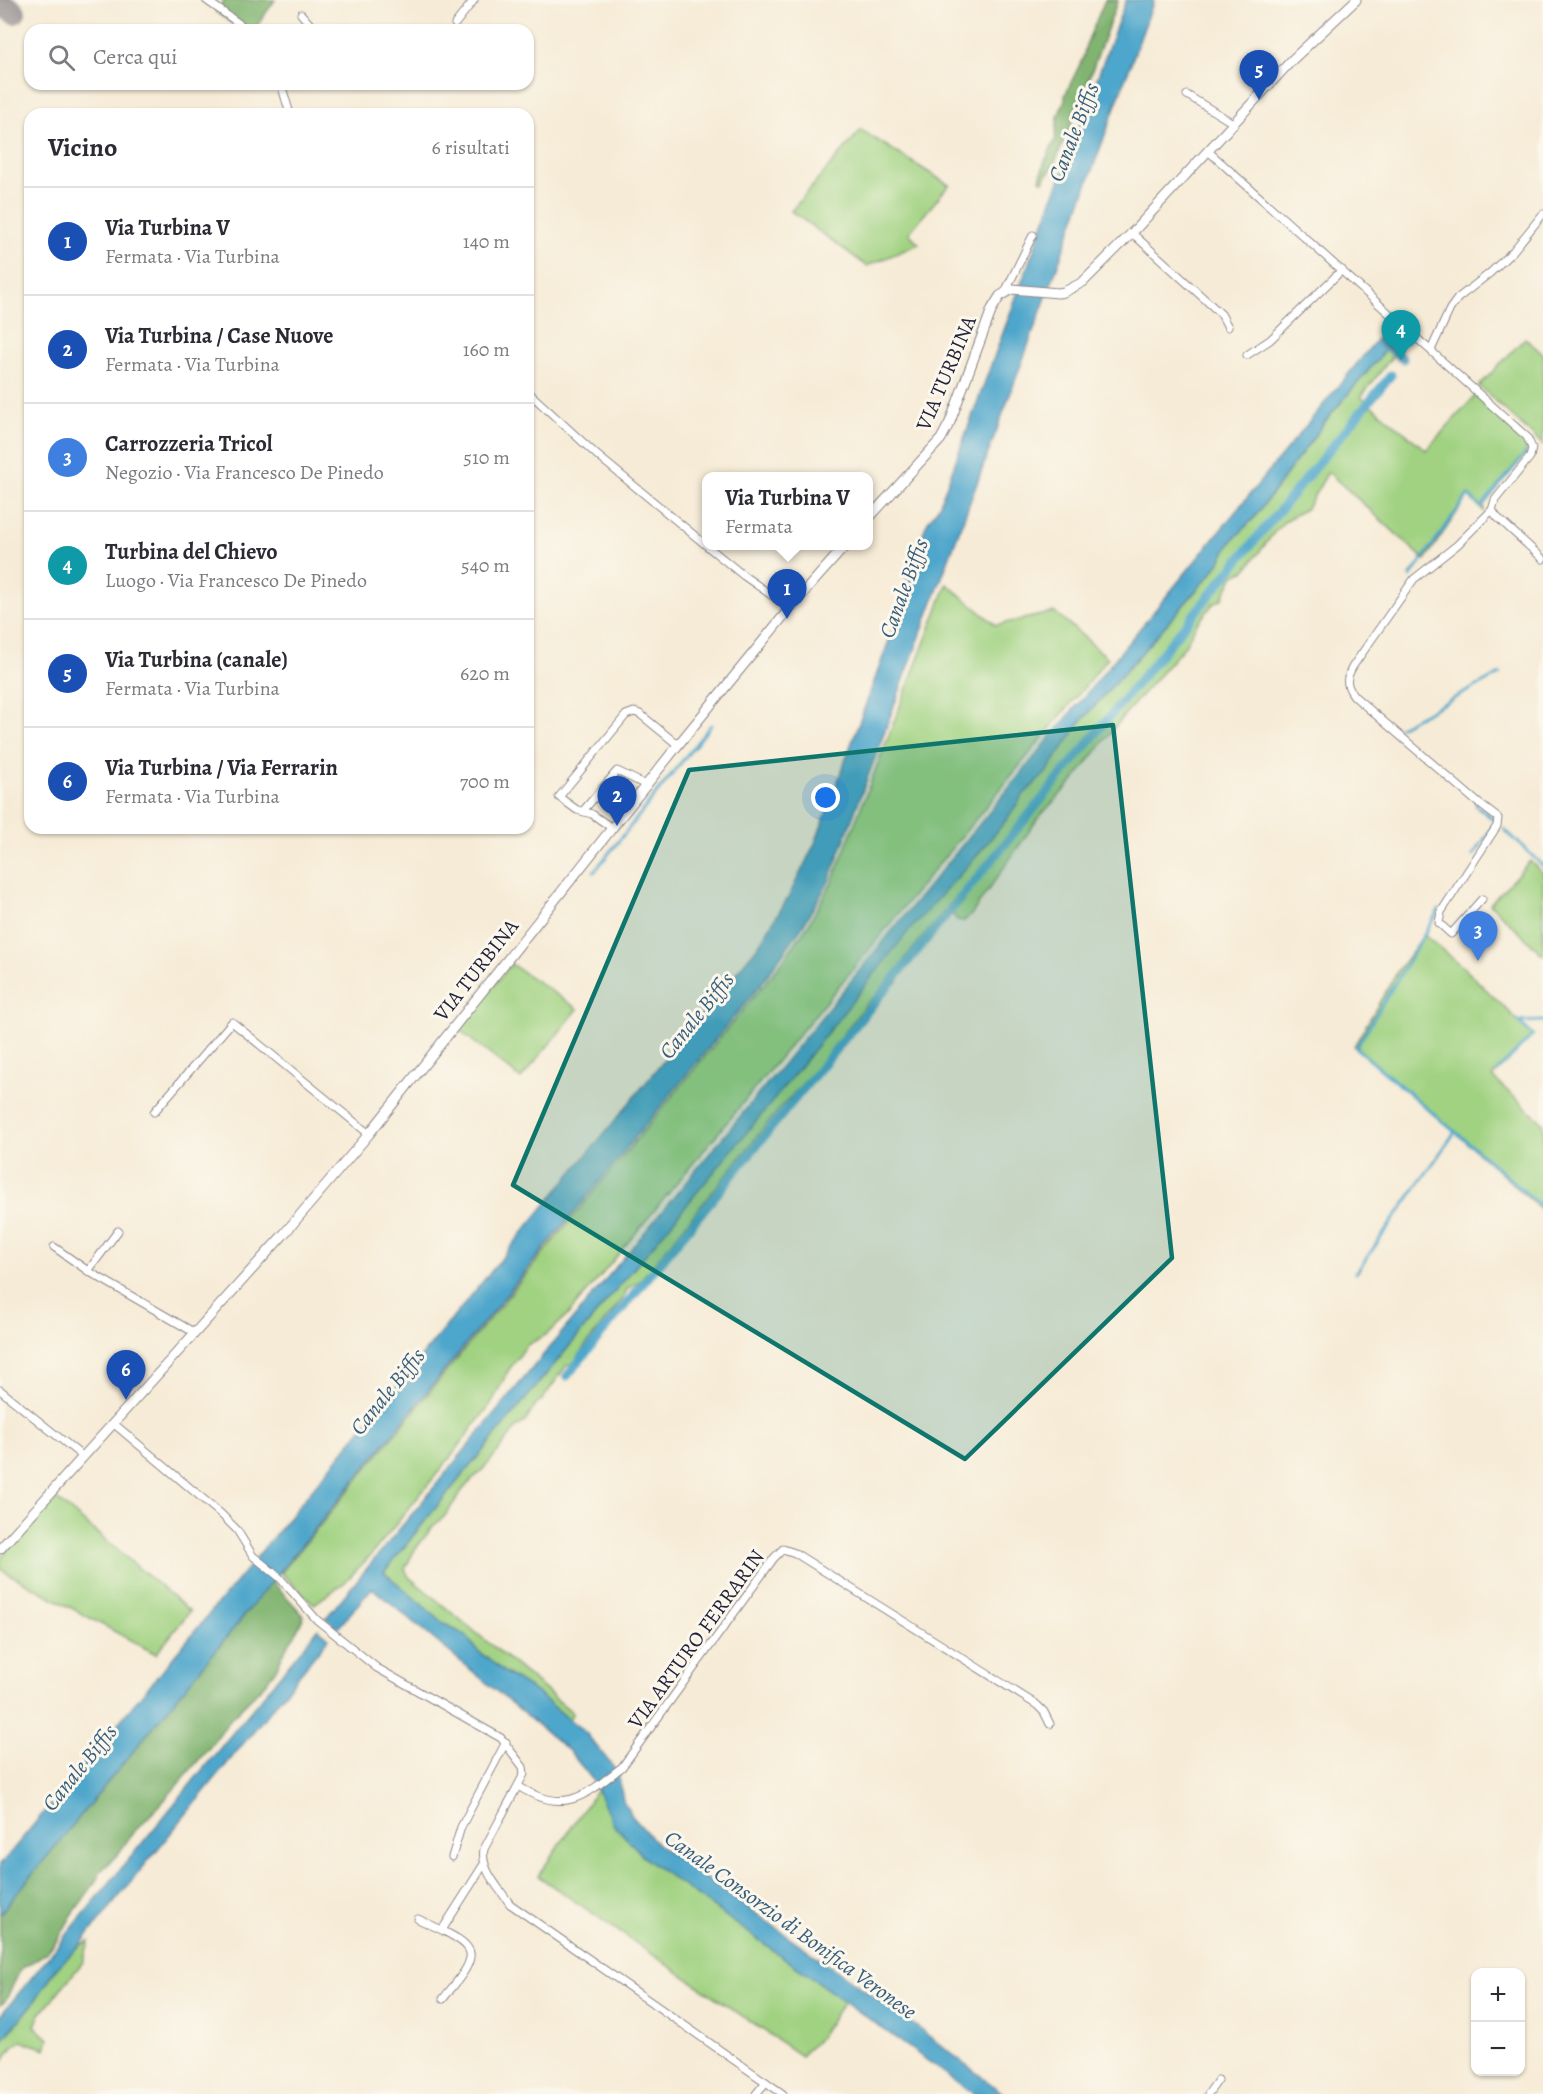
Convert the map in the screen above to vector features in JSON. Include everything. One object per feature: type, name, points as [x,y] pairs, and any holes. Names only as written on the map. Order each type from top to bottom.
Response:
[{"type":"street","points":[[206,0],[240,24]]},
{"type":"street","points":[[454,24],[474,0]]},
{"type":"street","points":[[1009,291],[1058,293],[1083,282],[1132,233],[1292,60],[1356,0]]},
{"type":"street","points":[[301,14],[312,24]]},
{"type":"street","points":[[283,90],[288,108]]},
{"type":"street","points":[[1187,94],[1233,123]]},
{"type":"street","points":[[1208,151],[1527,437],[1532,448],[1530,457],[1495,500],[1492,510],[1457,545],[1414,579],[1353,666],[1347,680],[1347,686],[1354,696],[1498,818],[1497,826],[1441,912],[1439,923],[1451,934],[1482,898]]},
{"type":"street","points":[[1431,350],[1450,309],[1458,298],[1513,251],[1543,214]]},
{"type":"street","points":[[1132,233],[1221,314],[1228,327]]},
{"type":"street","name":"VIA TURBINA","points":[[873,514],[941,439],[950,422],[992,309],[1000,296],[1009,291],[1033,235]]},
{"type":"street","points":[[1247,355],[1270,340],[1342,270]]},
{"type":"street","points":[[534,397],[598,456],[702,541]]},
{"type":"street","points":[[1492,510],[1543,559]]},
{"type":"street","points":[[713,550],[744,576],[790,608]]},
{"type":"street","name":"VIA TURBINA","points":[[0,1549],[195,1333],[369,1134],[678,745],[790,608],[841,550]]},
{"type":"street","points":[[612,828],[592,814],[577,810],[559,797],[626,715],[634,712],[639,714],[678,745]]},
{"type":"street","points":[[583,811],[617,771],[646,785]]},
{"type":"street","points":[[154,1112],[232,1022],[369,1134]]},
{"type":"street","points":[[88,1271],[118,1231]]},
{"type":"street","points":[[54,1247],[88,1271],[195,1333]]},
{"type":"street","points":[[0,1390],[82,1456]]},
{"type":"street","points":[[113,1423],[221,1514],[237,1530],[253,1556],[279,1577],[317,1620],[377,1668],[506,1742],[523,1767],[524,1774],[484,1849],[482,1858],[510,1904],[783,2094]]},
{"type":"street","name":"VIA ARTURO FERRARIN","points":[[518,1786],[533,1796],[558,1802],[569,1800],[593,1790],[622,1767],[774,1558],[783,1549],[795,1553],[1037,1705],[1044,1712],[1050,1724]]},
{"type":"street","points":[[452,1857],[461,1827],[506,1742]]},
{"type":"street","points":[[442,1930],[484,1864]]},
{"type":"street","points":[[418,1919],[442,1930],[470,1951],[468,1966],[443,1999]]},
{"type":"street","points":[[1208,2094],[1218,2080]]},
{"type":"street","points":[[756,2094],[766,2082]]},
{"type":"highlighted area","points":[[1113,725],[1172,1258],[965,1459],[513,1185],[689,770]]},
{"type":"green space","points":[[224,0],[275,0],[258,24],[233,24],[216,12]]},
{"type":"green space","points":[[1105,0],[1118,0],[1053,167],[1043,181],[1040,180],[1044,163],[1055,140],[1058,116],[1065,95],[1083,58],[1086,45]]},
{"type":"green space","points":[[861,130],[949,185],[909,233],[919,244],[867,266],[791,211]]},
{"type":"green space","points":[[1401,332],[1407,337],[1361,397],[1426,450],[1476,395],[1525,441],[1528,449],[1526,453],[1484,505],[1484,511],[1468,496],[1425,560],[1328,472],[1307,508],[1285,521],[1248,567],[1234,575],[1222,599],[1213,604],[1196,625],[1184,647],[1125,714],[1074,780],[1039,817],[971,915],[964,921],[957,920],[953,915],[955,908],[963,902],[964,893],[957,896],[904,959],[907,961],[904,972],[899,974],[898,982],[867,1003],[819,1065],[777,1112],[639,1282],[628,1288],[622,1300],[574,1363],[566,1366],[542,1400],[536,1404],[526,1421],[516,1428],[488,1464],[464,1488],[444,1517],[433,1526],[414,1551],[405,1569],[409,1577],[573,1713],[569,1719],[536,1692],[504,1672],[477,1650],[466,1636],[443,1623],[384,1572],[771,1103],[907,933],[974,859],[1007,819],[1023,795],[1046,773],[1079,724],[1216,568],[1231,542],[1254,518],[1327,419]]},
{"type":"green space","points":[[1525,338],[1543,354],[1543,445],[1479,386]]},
{"type":"green space","points":[[947,584],[996,625],[1055,612],[1108,658],[566,1317],[546,1335],[527,1345],[508,1371],[492,1402],[371,1555],[344,1583],[314,1604],[281,1573],[783,961],[808,925],[833,880]]},
{"type":"green space","points":[[1530,861],[1543,873],[1543,955],[1490,904]]},
{"type":"green space","points":[[1424,935],[1464,968],[1533,1035],[1492,1077],[1543,1123],[1543,1211],[1354,1046],[1399,969]]},
{"type":"green space","points":[[511,964],[578,1009],[521,1079],[459,1030]]},
{"type":"green space","points":[[54,1497],[190,1611],[156,1654],[0,1569],[0,1558]]},
{"type":"green space","points":[[272,1581],[304,1616],[276,1669],[264,1685],[232,1717],[209,1748],[102,1870],[59,1938],[46,1953],[21,1969],[5,2001],[0,2006],[0,1914]]},
{"type":"green space","points":[[597,1790],[647,1860],[845,2001],[817,2040],[801,2056],[538,1876]]},
{"type":"green space","points":[[89,1941],[83,1962],[40,2014],[35,2026],[49,2039],[46,2049],[21,2041],[13,2047],[0,2065],[0,2043],[26,2013],[64,1960]]},
{"type":"water","points":[[1126,0],[1154,0],[829,881],[803,925],[764,980],[0,1914],[0,1865],[260,1553],[758,946],[788,898],[816,841],[911,580],[906,577],[927,523],[939,506]]},
{"type":"water","points":[[1391,322],[1401,332],[1327,419],[1254,518],[1231,542],[1216,568],[1079,724],[1046,773],[1023,795],[1007,819],[974,859],[907,933],[771,1103],[384,1572],[443,1623],[466,1636],[477,1650],[504,1672],[536,1692],[586,1733],[618,1773],[623,1800],[632,1816],[657,1844],[917,2027],[1004,2094],[974,2094],[647,1860],[613,1824],[592,1779],[570,1752],[372,1588],[338,1628],[326,1618]]},
{"type":"water","points":[[318,1629],[329,1638],[79,1946],[55,1970],[33,2004],[0,2043],[0,2016]]},
{"type":"waterway","points":[[930,445],[940,432],[986,305]]},
{"type":"waterway","points":[[1381,345],[1383,343],[1403,359]]},
{"type":"waterway","points":[[567,1376],[1391,375]]},
{"type":"waterway","points":[[1410,577],[1468,495],[1481,507],[1526,453]]},
{"type":"waterway","points":[[813,575],[835,550]]},
{"type":"waterway","points":[[1399,727],[1500,674]]},
{"type":"waterway","points":[[594,872],[711,725]]},
{"type":"waterway","points":[[1476,805],[1495,821]]},
{"type":"waterway","points":[[1473,856],[1493,826]]},
{"type":"waterway","points":[[1504,829],[1543,866]]},
{"type":"waterway","points":[[1356,1273],[1455,1132],[1356,1048],[1439,910]]},
{"type":"waterway","points":[[1519,1022],[1543,1021]]},
{"type":"waterway","points":[[1497,1071],[1533,1035],[1519,1022]]},
{"type":"waterway","points":[[1456,1132],[1543,1208]]},
{"type":"taxiway","points":[[0,3],[14,12]]},
{"type":"place","name":"Via Turbina (canale)","points":[[1259,100]]},
{"type":"place","name":"Turbina del Chievo","points":[[1401,360]]},
{"type":"place","name":"Via Turbina V","points":[[787,619]]},
{"type":"place","name":"Via Turbina / Case Nuove","points":[[617,826]]},
{"type":"place","name":"Carrozzeria Tricol","points":[[1478,961]]},
{"type":"place","name":"Via Turbina / Via Ferrarin","points":[[126,1400]]},
{"type":"water label","name":"Canale Biffis","points":[[1073,132]]},
{"type":"water label","name":"Canale Biffis","points":[[903,588]]},
{"type":"water label","name":"Canale Biffis","points":[[696,1015]]},
{"type":"water label","name":"Canale Biffis","points":[[387,1391]]},
{"type":"water label","name":"Canale Biffis","points":[[79,1767]]},
{"type":"water label","name":"Canale Consorzio di Bonifica Veronese","points":[[791,1924]]}]
